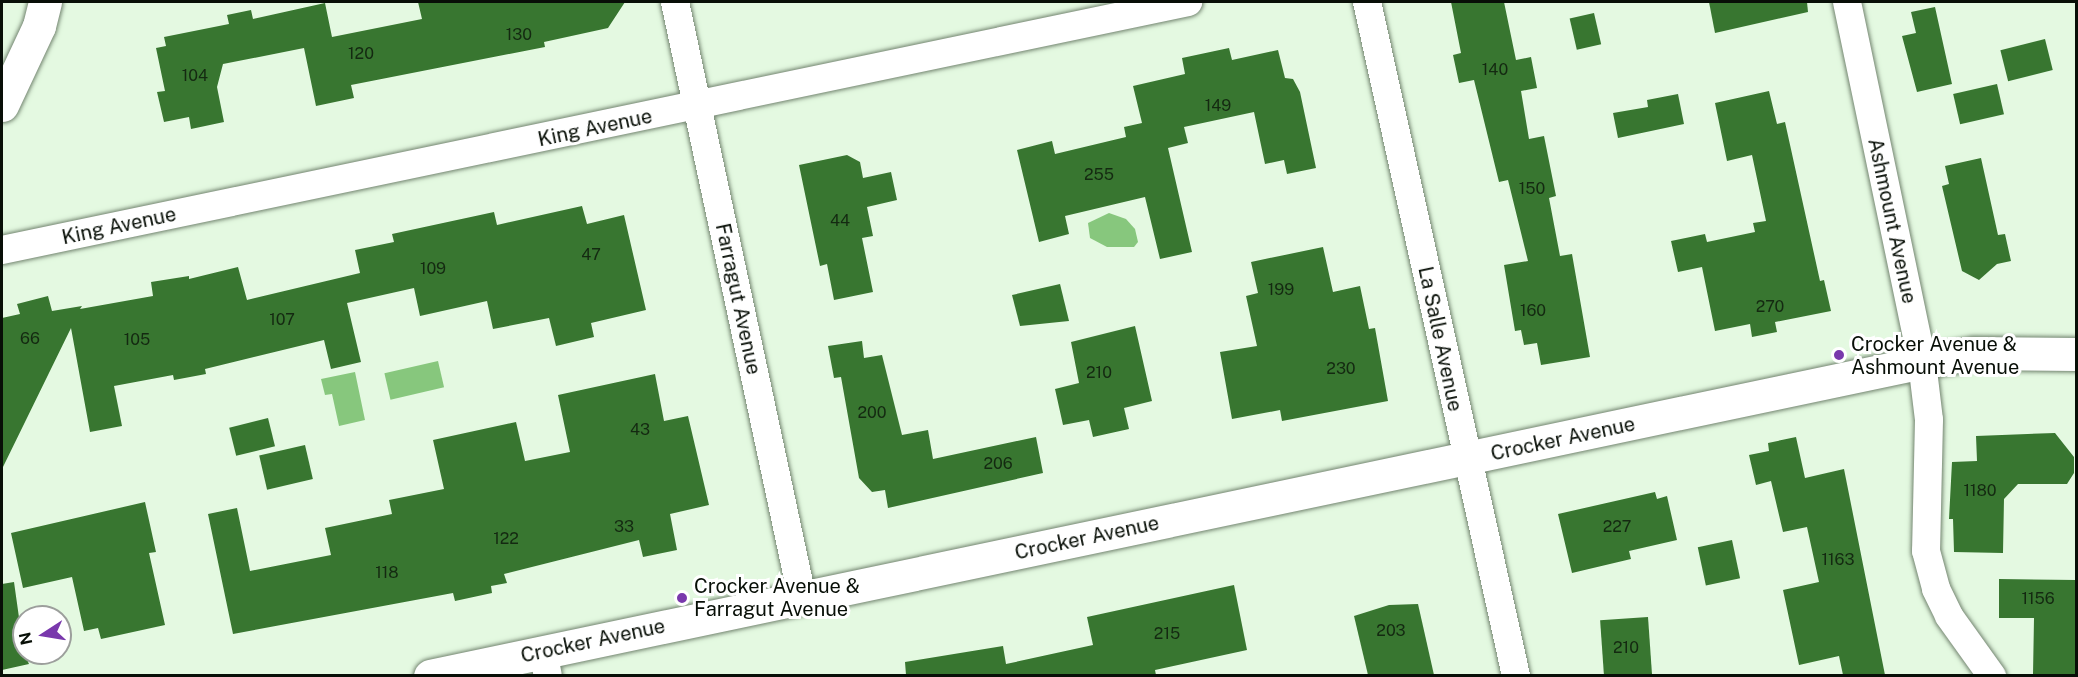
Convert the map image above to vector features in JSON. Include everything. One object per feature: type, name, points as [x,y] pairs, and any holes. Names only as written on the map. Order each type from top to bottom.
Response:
[{"type":"street","points":[[2,105],[39,26],[45,2]]},
{"type":"street","name":"Farragut Avenue","points":[[675,2],[802,597]]},
{"type":"street","name":"King Avenue","points":[[2,250],[697,107],[1188,2]]},
{"type":"street","name":"La Salle Avenue","points":[[1367,2],[1516,675]]},
{"type":"street","name":"Ashmount Avenue","points":[[1847,2],[1922,362],[1929,420],[1926,551],[1936,589],[1949,616],[1992,675]]},
{"type":"street","name":"Crocker Avenue","points":[[430,675],[546,663],[802,597],[1468,460],[1922,362],[1974,353],[2076,354]]},
{"type":"shaded area","points":[[1109,213],[1126,219],[1135,229],[1138,242],[1134,247],[1107,247],[1090,238],[1088,223]]},
{"type":"shaded area","points":[[438,361],[444,387],[390,400],[384,373]]},
{"type":"shaded area","points":[[355,372],[365,420],[339,426],[332,394],[325,395],[321,379]]},
{"type":"building","points":[[418,2],[625,2],[608,28],[544,42],[545,47],[351,85],[354,98],[316,106],[304,48],[223,64],[217,87],[224,122],[191,129],[189,117],[164,122],[157,92],[165,91],[156,48],[166,46],[164,37],[229,24],[227,15],[251,10],[253,19],[325,3],[332,37],[422,19]]},
{"type":"building","points":[[1451,2],[1504,2],[1516,60],[1531,57],[1537,88],[1521,91],[1529,139],[1544,136],[1556,196],[1549,198],[1560,256],[1572,254],[1590,357],[1541,365],[1537,343],[1524,345],[1521,330],[1515,331],[1504,265],[1528,261],[1508,180],[1499,182],[1474,80],[1459,83],[1453,55],[1461,53]]},
{"type":"building","points":[[1709,2],[1807,2],[1808,12],[1715,33]]},
{"type":"building","points":[[1935,7],[1952,84],[1917,92],[1902,36],[1916,33],[1911,12]]},
{"type":"building","points":[[1594,13],[1601,44],[1577,50],[1570,19]]},
{"type":"building","points":[[2045,39],[2053,70],[2008,81],[2000,50]]},
{"type":"building","points":[[1229,48],[1232,60],[1278,50],[1285,78],[1293,79],[1300,92],[1316,168],[1287,174],[1284,160],[1265,164],[1254,112],[1184,127],[1188,143],[1168,148],[1192,252],[1160,259],[1145,197],[1065,216],[1069,234],[1039,242],[1017,150],[1052,141],[1055,154],[1126,137],[1124,127],[1142,123],[1133,86],[1185,74],[1182,58]]},
{"type":"building","points":[[1997,84],[2004,114],[1960,124],[1953,94]]},
{"type":"building","points":[[1769,91],[1777,124],[1785,122],[1820,281],[1824,280],[1831,311],[1775,322],[1777,332],[1752,337],[1750,324],[1715,331],[1702,267],[1678,272],[1671,241],[1705,234],[1707,242],[1755,232],[1753,223],[1766,221],[1752,155],[1727,161],[1715,103]]},
{"type":"building","points":[[1678,94],[1684,124],[1618,138],[1613,113],[1648,107],[1647,100]]},
{"type":"building","points":[[847,155],[860,162],[863,178],[891,172],[897,200],[867,207],[873,236],[862,238],[873,292],[834,300],[827,264],[820,266],[799,165]]},
{"type":"building","points":[[1981,158],[1998,235],[2005,234],[2011,261],[1997,264],[1979,280],[1962,271],[1942,186],[1949,184],[1945,166]]},
{"type":"building","points":[[582,206],[587,224],[624,215],[646,310],[591,323],[594,337],[556,346],[549,318],[493,329],[487,301],[420,316],[414,288],[347,303],[361,362],[331,369],[324,340],[205,369],[206,374],[174,380],[173,375],[114,386],[122,426],[90,432],[71,328],[2,469],[2,318],[20,314],[17,304],[48,296],[52,311],[82,306],[80,309],[153,296],[151,282],[189,276],[189,279],[238,267],[247,300],[360,273],[355,250],[394,242],[392,234],[494,212],[497,225]]},
{"type":"building","points":[[1323,247],[1333,292],[1360,286],[1369,329],[1375,328],[1388,401],[1282,421],[1280,410],[1232,419],[1220,352],[1257,346],[1246,296],[1258,293],[1251,262]]},
{"type":"building","points":[[1060,284],[1069,321],[1020,326],[1012,295]]},
{"type":"building","points":[[1135,326],[1152,401],[1124,408],[1129,429],[1093,437],[1089,420],[1063,425],[1055,389],[1079,383],[1071,342]]},
{"type":"building","points":[[862,341],[864,358],[882,355],[902,435],[928,430],[933,459],[1036,437],[1043,473],[888,508],[885,490],[872,492],[859,478],[841,377],[834,378],[828,346]]},
{"type":"building","points":[[655,374],[664,421],[688,416],[709,505],[670,514],[677,550],[643,557],[639,540],[504,574],[507,583],[491,586],[492,593],[455,601],[453,593],[233,634],[208,514],[237,508],[250,571],[331,555],[325,528],[392,514],[389,500],[444,489],[433,440],[516,422],[525,461],[570,452],[558,395]]},
{"type":"building","points":[[268,418],[275,446],[236,456],[229,428]]},
{"type":"building","points":[[2055,433],[2074,457],[2074,473],[2067,484],[2018,484],[2004,499],[2003,553],[1954,552],[1953,519],[1949,519],[1952,462],[1977,461],[1976,436]]},
{"type":"building","points":[[1796,437],[1805,478],[1844,469],[1885,675],[1843,675],[1839,656],[1799,665],[1783,590],[1819,582],[1807,527],[1783,532],[1771,481],[1756,485],[1749,455],[1769,451],[1768,443]]},
{"type":"building","points":[[305,445],[313,479],[267,490],[259,456]]},
{"type":"building","points":[[1655,492],[1657,499],[1667,496],[1677,540],[1629,551],[1631,559],[1572,573],[1558,514]]},
{"type":"building","points":[[145,502],[156,552],[149,553],[165,625],[101,639],[98,628],[84,631],[72,577],[23,588],[11,533]]},
{"type":"building","points":[[1732,540],[1740,578],[1706,585],[1698,547]]},
{"type":"building","points":[[1999,579],[2076,580],[2076,674],[2033,674],[2034,618],[1999,618]]},
{"type":"building","points":[[14,582],[17,605],[12,605],[12,665],[24,665],[2,670],[2,584]]},
{"type":"building","points":[[1234,585],[1247,650],[1155,670],[1156,675],[906,675],[905,662],[1003,646],[1006,664],[1093,645],[1087,617]]},
{"type":"building","points":[[1418,604],[1434,675],[1368,675],[1354,616],[1389,605]]},
{"type":"building","points":[[1648,617],[1652,675],[1604,676],[1600,620]]},
{"type":"place","name":"Crocker Avenue & Ashmount Avenue","points":[[1839,355]]},
{"type":"place","name":"Crocker Avenue & Farragut Avenue","points":[[682,598]]}]
